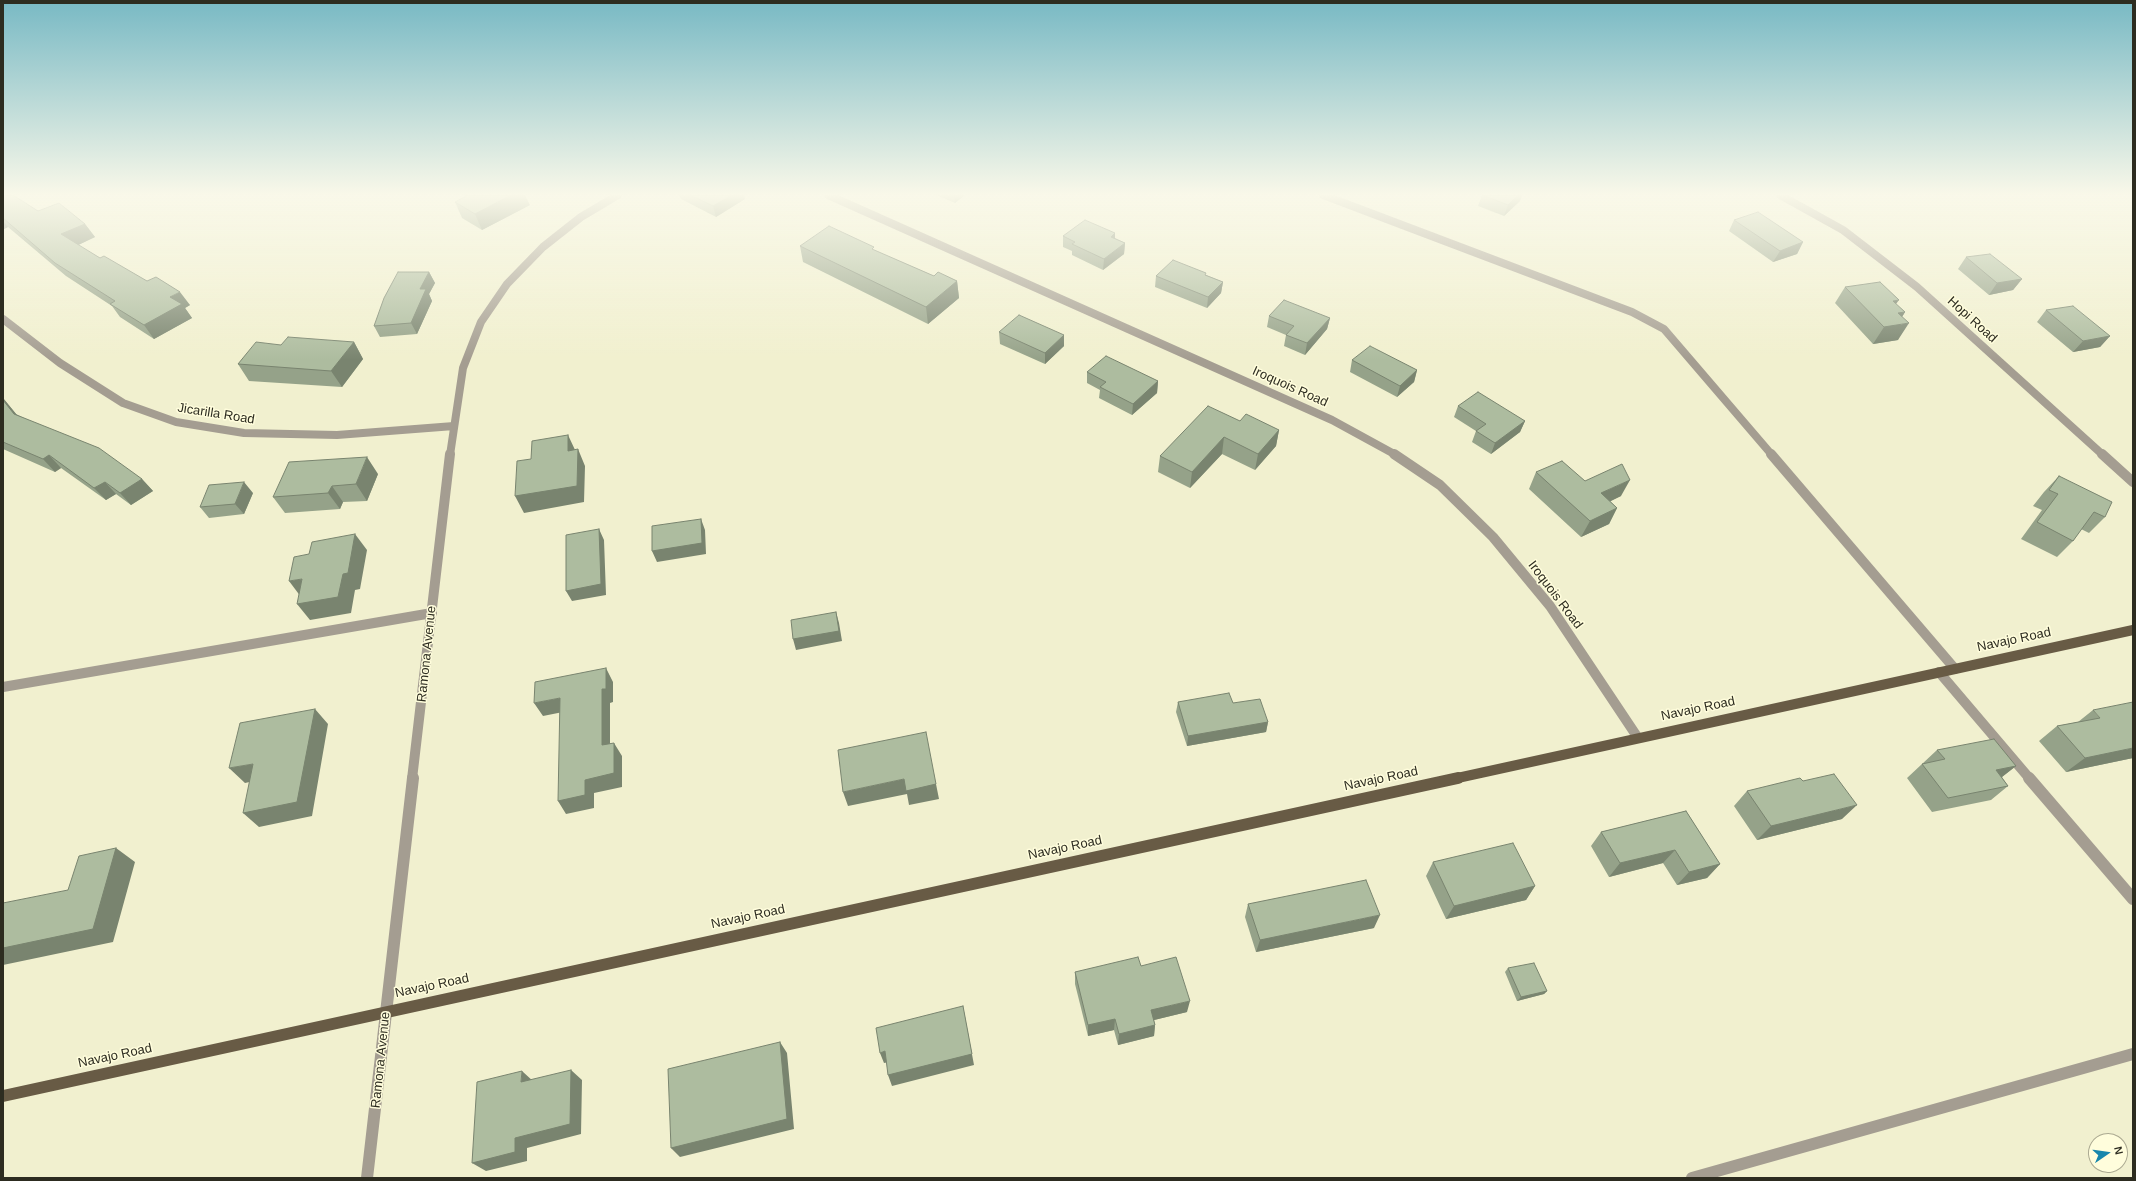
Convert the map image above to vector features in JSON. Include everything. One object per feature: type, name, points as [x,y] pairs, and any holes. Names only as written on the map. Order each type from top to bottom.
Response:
[{"type":"main road","name":"Navajo Road","points":[[3,1096],[2133,630]]},
{"type":"street","name":"Ramona Avenue","points":[[367,1178],[454,426],[463,368],[481,322],[507,284],[540,250]]},
{"type":"street","name":"Iroquois Road","points":[[951,250],[1332,420],[1388,450],[1440,485],[1493,537],[1550,606],[1638,738]]},
{"type":"street","points":[[1468,250],[1632,312],[1664,329],[1955,669]]},
{"type":"street","name":"Hopi Road","points":[[1869,250],[1917,287],[2133,482]]},
{"type":"street","name":"Jicarilla Road","points":[[3,319],[60,363],[123,403],[176,422],[244,433],[337,435],[454,426]]},
{"type":"street","points":[[3,687],[432,613]]},
{"type":"street","points":[[1939,672],[2133,899]]},
{"type":"street","points":[[1692,1178],[2133,1054]]},
{"type":"building","points":[[40,250],[87,250],[100,258],[104,256],[147,281],[156,277],[180,292],[170,297],[182,304],[144,325],[110,304],[115,301],[55,263]]},
{"type":"building","points":[[808,250],[875,250],[934,276],[938,272],[957,281],[926,307]]},
{"type":"building","points":[[1085,250],[1116,250],[1104,259]]},
{"type":"building","points":[[1990,254],[2022,279],[1997,283],[1966,257]]},
{"type":"building","points":[[1173,260],[1206,273],[1205,275],[1223,282],[1208,297],[1156,276]]},
{"type":"building","points":[[398,272],[429,272],[420,289],[426,289],[411,323],[374,326],[384,298]]},
{"type":"building","points":[[1880,282],[1899,300],[1893,301],[1905,312],[1898,313],[1909,323],[1884,327],[1845,287]]},
{"type":"building","points":[[1284,300],[1330,318],[1307,343],[1286,335],[1294,326],[1269,316]]},
{"type":"building","points":[[2073,306],[2110,336],[2083,341],[2046,310]]},
{"type":"building","points":[[1019,315],[1064,335],[1045,353],[999,332]]},
{"type":"building","points":[[288,337],[354,342],[331,371],[238,364],[256,342],[281,345]]},
{"type":"building","points":[[1370,346],[1417,370],[1400,386],[1352,360]]},
{"type":"building","points":[[1106,356],[1158,381],[1133,404],[1100,387],[1106,382],[1087,372]]},
{"type":"building","points":[[1478,392],[1525,421],[1495,443],[1476,431],[1486,424],[1458,406]]},
{"type":"building","points":[[3,400],[14,414],[99,448],[142,479],[120,493],[105,482],[94,488],[49,455],[43,459],[3,442]]},
{"type":"building","points":[[1208,406],[1240,421],[1246,414],[1279,430],[1258,454],[1224,437],[1192,472],[1160,456]]},
{"type":"building","points":[[568,435],[568,451],[578,449],[577,486],[515,496],[517,461],[531,459],[532,441]]},
{"type":"building","points":[[367,457],[356,484],[332,486],[328,493],[273,497],[289,462]]},
{"type":"building","points":[[1562,461],[1585,481],[1622,464],[1630,480],[1601,493],[1617,508],[1590,521],[1536,472]]},
{"type":"building","points":[[2059,476],[2112,502],[2105,517],[2094,512],[2073,541],[2037,522],[2058,494],[2049,490]]},
{"type":"building","points":[[244,482],[235,504],[200,507],[209,485]]},
{"type":"building","points":[[701,519],[702,543],[652,551],[652,526]]},
{"type":"building","points":[[599,529],[601,584],[566,591],[566,535]]},
{"type":"building","points":[[355,534],[348,573],[343,574],[338,597],[297,604],[302,579],[289,581],[294,557],[309,554],[312,542]]},
{"type":"building","points":[[836,612],[839,631],[793,639],[791,620]]},
{"type":"building","points":[[606,668],[606,689],[602,689],[602,745],[614,743],[614,773],[585,780],[585,795],[558,801],[560,698],[534,703],[535,682]]},
{"type":"building","points":[[1229,693],[1233,703],[1260,699],[1268,722],[1188,736],[1178,702]]},
{"type":"building","points":[[2133,702],[2133,748],[2085,758],[2057,726],[2100,718],[2093,710]]},
{"type":"building","points":[[315,709],[297,802],[243,813],[253,764],[229,768],[240,723]]},
{"type":"building","points":[[926,732],[936,784],[906,791],[904,779],[843,792],[838,750]]},
{"type":"building","points":[[1994,739],[2016,766],[1996,770],[2008,786],[1948,798],[1922,764],[1945,759],[1937,750]]},
{"type":"building","points":[[1834,774],[1857,805],[1771,826],[1747,791],[1800,778],[1803,781]]},
{"type":"building","points":[[1686,811],[1720,864],[1689,872],[1675,850],[1620,863],[1601,832]]},
{"type":"building","points":[[1513,843],[1535,886],[1454,906],[1433,862]]},
{"type":"building","points":[[116,848],[93,929],[3,948],[3,903],[68,890],[79,856]]},
{"type":"building","points":[[1366,880],[1380,915],[1260,940],[1248,904]]},
{"type":"building","points":[[1138,957],[1141,966],[1176,957],[1190,1001],[1151,1010],[1155,1025],[1119,1034],[1115,1019],[1088,1025],[1075,972]]},
{"type":"building","points":[[1534,963],[1547,991],[1521,997],[1508,968]]},
{"type":"building","points":[[963,1006],[972,1054],[888,1075],[885,1051],[880,1053],[876,1028]]},
{"type":"building","points":[[780,1042],[787,1119],[671,1148],[668,1069]]},
{"type":"building","points":[[571,1070],[570,1124],[515,1138],[515,1152],[472,1163],[477,1082],[522,1071],[521,1082]]}]
